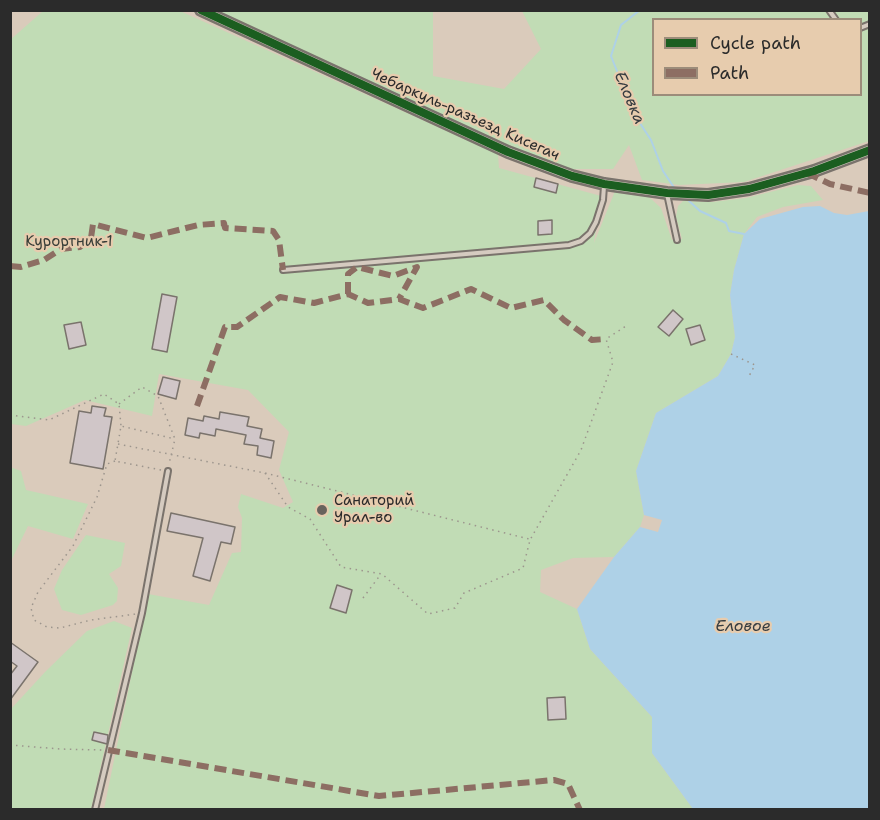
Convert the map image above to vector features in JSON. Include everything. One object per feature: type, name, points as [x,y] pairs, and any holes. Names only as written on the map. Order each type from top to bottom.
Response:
[{"type":"street","name":"Чебаркуль-разъезд Кисегач","points":[[201,10],[508,152],[572,176],[604,184],[667,193],[708,195],[749,189],[814,171],[870,150]]},
{"type":"lane","points":[[283,270],[569,245],[581,241],[590,233],[603,200],[604,184]]},
{"type":"lane","points":[[667,193],[677,240]]},
{"type":"lane","points":[[95,810],[142,614],[168,471]]},
{"type":"path","points":[[265,473],[288,507],[310,519],[341,567],[382,574],[428,614],[455,608],[464,593],[523,568],[530,540],[582,450],[613,362],[606,339],[626,326]]},
{"type":"path","points":[[731,354],[755,365],[748,378]]},
{"type":"path","points":[[119,404],[142,387],[158,396],[175,439],[168,471],[115,461],[107,464],[97,497],[73,546],[38,592],[31,608],[33,620],[48,627],[60,628],[91,620],[142,614]]},
{"type":"path","points":[[10,415],[49,420],[104,394],[119,404]]},
{"type":"path","points":[[115,461],[121,426],[119,404]]},
{"type":"path","points":[[121,426],[175,439]]},
{"type":"path","points":[[118,444],[265,473],[530,540]]},
{"type":"path","points":[[363,598],[382,574]]},
{"type":"path","points":[[10,744],[60,749],[108,750]]},
{"type":"green space","name":"Курортник-1","points":[[43,11],[180,11],[498,154],[499,168],[601,196],[594,243],[615,191],[649,197],[661,208],[672,240],[682,239],[676,217],[678,206],[683,201],[712,202],[746,198],[798,185],[811,186],[823,200],[783,207],[757,217],[744,234],[730,295],[735,337],[731,354],[718,376],[656,413],[636,471],[644,515],[640,527],[614,557],[573,558],[541,570],[540,592],[577,609],[590,649],[652,717],[652,753],[693,809],[104,809],[148,594],[209,605],[232,553],[241,552],[242,518],[238,507],[241,494],[283,508],[293,502],[279,470],[289,432],[248,390],[159,374],[152,416],[85,400],[26,426],[11,424],[10,40]]},
{"type":"green space","points":[[217,11],[433,11],[433,76],[504,89],[541,49],[522,11],[869,11],[869,141],[744,182],[679,185],[642,180],[629,145],[613,169],[570,169],[514,149]]},
{"type":"green space","points":[[10,467],[21,471],[26,490],[88,504],[73,539],[28,526],[11,561]]},
{"type":"green space","points":[[86,535],[125,543],[121,566],[109,574],[118,588],[117,601],[113,605],[81,615],[62,610],[54,589],[62,570]]},
{"type":"green space","points":[[114,621],[132,628],[91,809],[11,810],[11,709],[87,631]]},
{"type":"water","name":"Еловое","points":[[820,206],[834,213],[847,215],[869,211],[869,809],[693,809],[652,753],[652,717],[590,649],[577,609],[614,557],[640,527],[658,532],[662,520],[644,515],[636,471],[656,413],[718,376],[731,354],[735,337],[730,295],[744,234],[760,219],[803,207]]},
{"type":"building","points":[[536,178],[558,184],[556,193],[534,187]]},
{"type":"building","points":[[552,220],[552,234],[538,235],[538,221]]},
{"type":"building","points":[[162,294],[177,297],[167,352],[152,349]]},
{"type":"building","points":[[673,310],[683,319],[669,336],[658,327]]},
{"type":"building","points":[[81,322],[86,345],[69,349],[64,325]]},
{"type":"building","points":[[700,325],[705,340],[691,345],[686,329]]},
{"type":"building","points":[[163,377],[180,381],[176,399],[158,394]]},
{"type":"building","points":[[92,406],[106,408],[104,416],[112,417],[103,469],[70,463],[79,411],[91,413]]},
{"type":"building","points":[[220,412],[249,417],[247,426],[262,429],[260,438],[274,441],[271,458],[257,455],[258,446],[244,444],[246,435],[216,429],[215,436],[200,433],[199,438],[185,435],[188,418],[203,421],[204,416],[219,419]]},
{"type":"building","points":[[171,513],[235,527],[231,544],[221,542],[210,581],[193,576],[203,538],[167,531]]},
{"type":"building","points":[[337,585],[352,590],[346,613],[330,608]]},
{"type":"building","points":[[10,642],[38,662],[10,700],[10,675],[17,666],[10,661]]},
{"type":"building","points":[[565,697],[566,719],[548,720],[547,698]]},
{"type":"building","points":[[94,732],[108,735],[107,744],[92,740]]},
{"type":"waterway","name":"Еловка","points":[[640,10],[621,25],[611,56],[634,114],[651,140],[663,171],[675,189]]},
{"type":"waterway","name":"Еловка","points":[[688,200],[700,211],[726,223],[729,231],[744,234]]},
{"type":"marked path","points":[[807,173],[830,184],[870,193]]},
{"type":"marked path","points":[[10,266],[21,267],[44,260],[61,249],[80,247],[91,238],[93,224],[147,238],[198,225],[224,223],[225,228],[273,231],[279,240],[283,270]]},
{"type":"marked path","points":[[348,294],[348,274],[357,267],[393,276],[417,267],[399,299]]},
{"type":"marked path","points":[[197,406],[225,327],[237,327],[280,297],[314,303],[348,294],[368,303],[399,299],[423,308],[471,289],[511,308],[544,300],[564,320],[592,340],[606,339]]},
{"type":"marked path","points":[[108,750],[379,796],[554,780],[568,784],[580,810]]},
{"type":"cycle path","points":[[201,10],[508,152],[572,176],[604,184],[667,193],[708,195],[749,189],[814,171],[870,150]]},
{"type":"place","name":"Санаторий Урал-во","points":[[322,510]]}]
